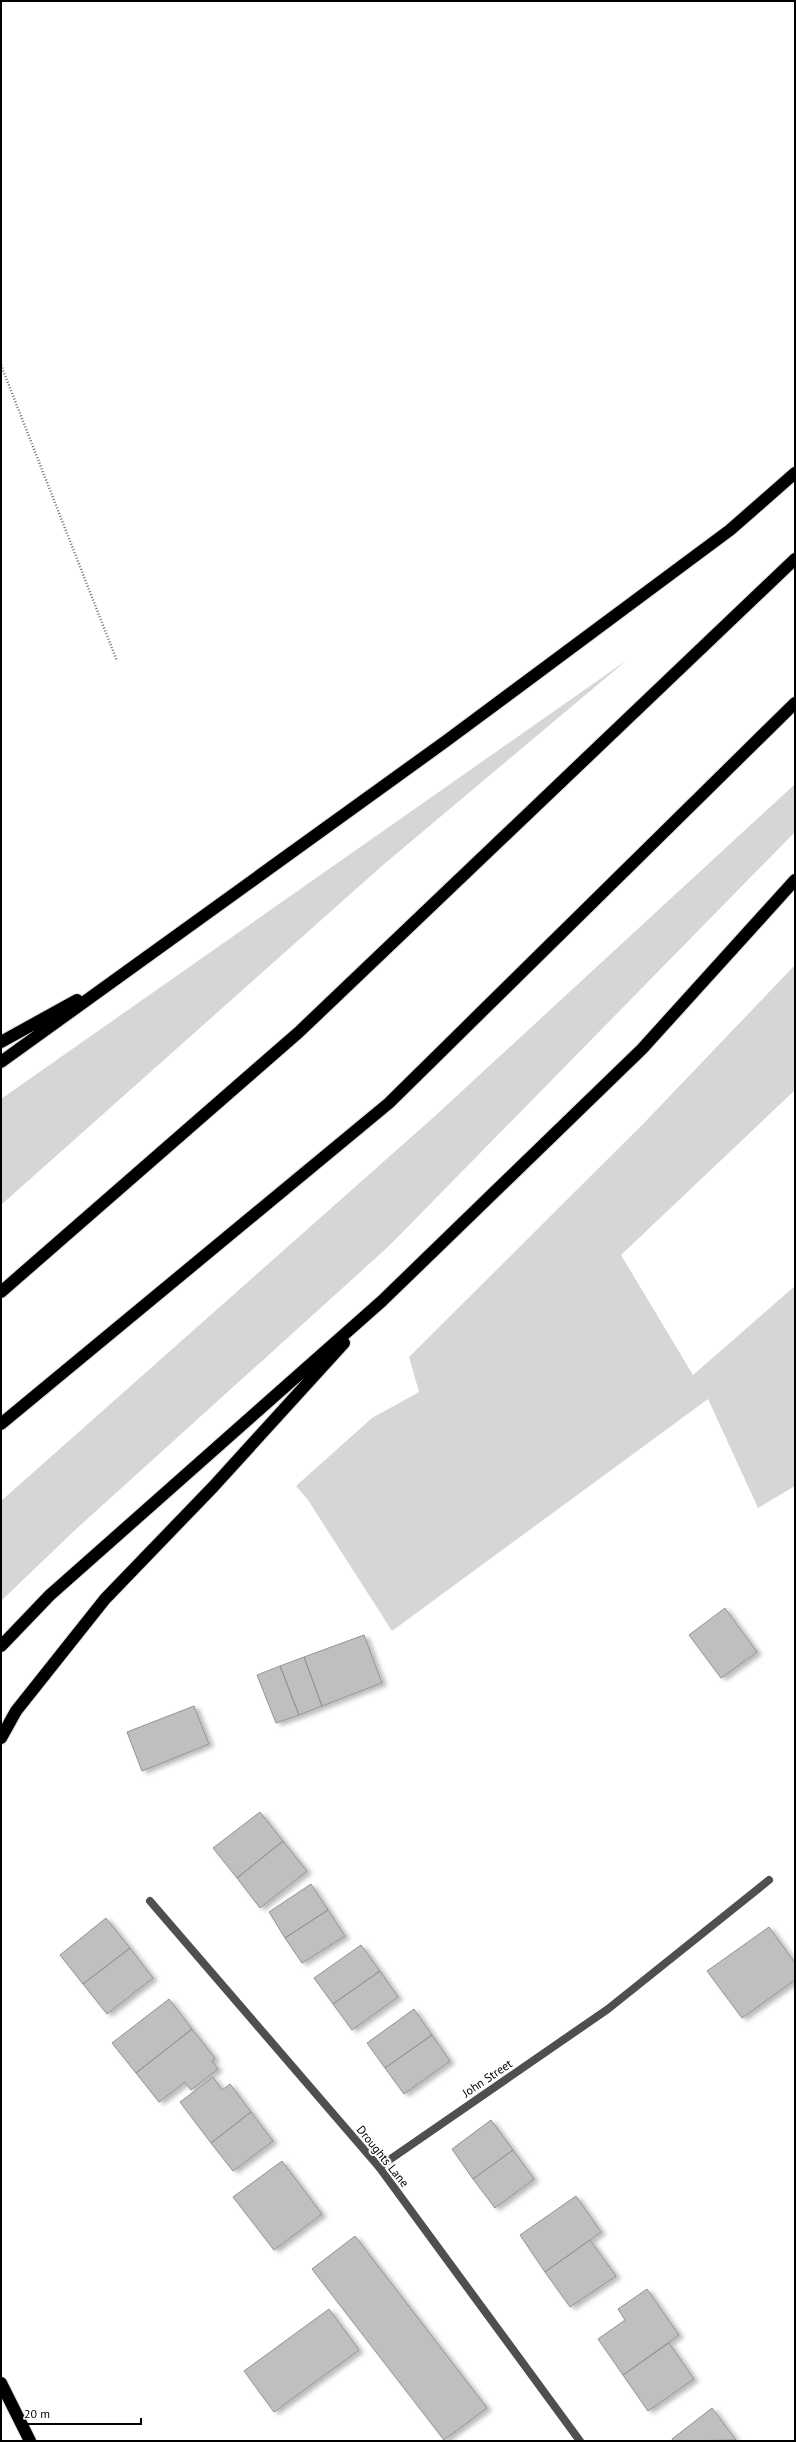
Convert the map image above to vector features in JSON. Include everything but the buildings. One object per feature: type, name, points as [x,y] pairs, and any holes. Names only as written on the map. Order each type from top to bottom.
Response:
[{"type":"highway","points":[[1,1062],[446,741],[730,530],[795,473]]},
{"type":"highway","points":[[1,1292],[299,1032],[795,559]]},
{"type":"highway","points":[[1,1424],[389,1103],[795,703]]},
{"type":"highway","points":[[1,1646],[55,1590],[382,1301],[642,1049],[795,880]]},
{"type":"highway","points":[[1,1042],[128,971]]},
{"type":"highway","points":[[1,1738],[16,1711],[105,1599],[213,1486],[382,1301]]},
{"type":"highway","points":[[1,2383],[30,2441]]},
{"type":"street","name":"John Street","points":[[379,2167],[608,2009],[769,1880]]},
{"type":"street","name":"Droughts Lane","points":[[150,1901],[379,2167],[580,2441]]},
{"type":"path","points":[[1,365],[117,661]]},
{"type":"shaded area","points":[[627,660],[383,865],[1,1205],[1,1099]]},
{"type":"shaded area","points":[[795,784],[795,832],[389,1246],[74,1531],[1,1601],[1,1501],[435,1116]]},
{"type":"shaded area","points":[[795,965],[795,1090],[621,1255],[693,1375],[795,1286],[795,1486],[758,1508],[708,1399],[392,1631],[308,1500],[296,1486],[372,1418],[419,1392],[409,1357],[644,1123]]}]
